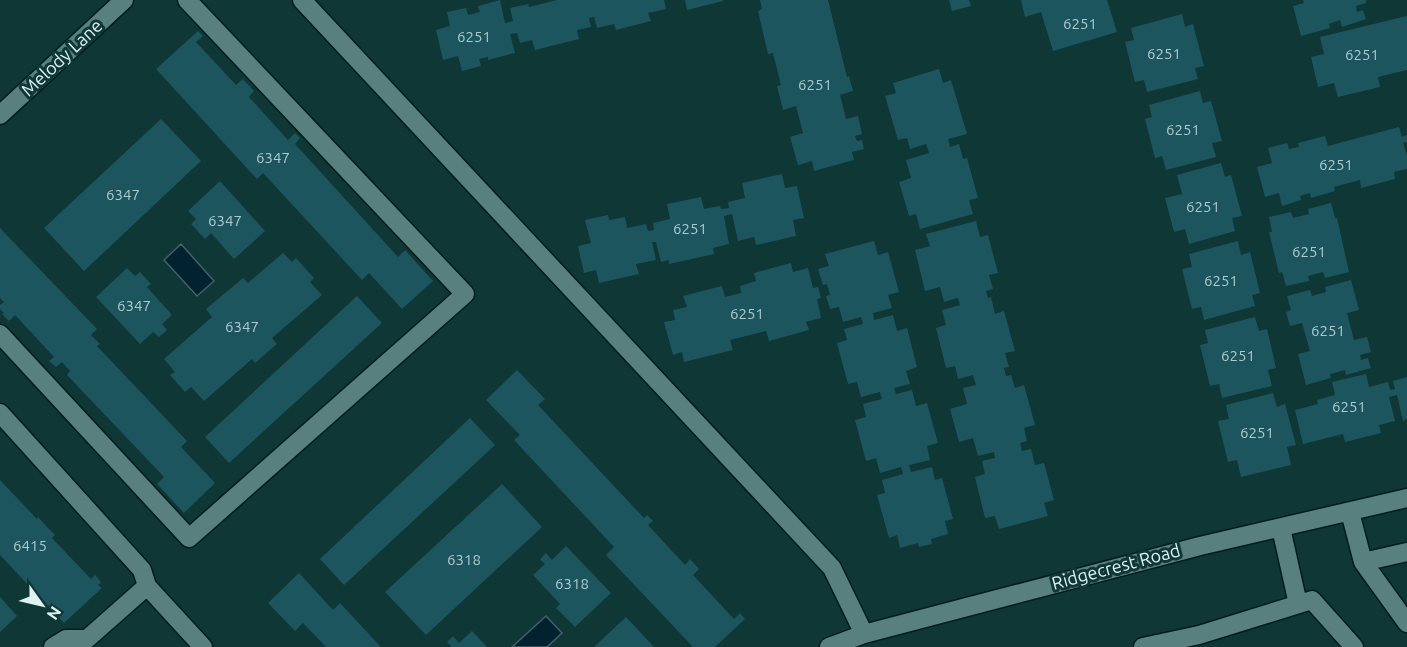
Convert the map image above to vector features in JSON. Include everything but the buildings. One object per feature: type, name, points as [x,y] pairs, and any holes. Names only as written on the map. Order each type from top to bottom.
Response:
[{"type":"street","name":"Melody Lane","points":[[0,115],[124,0]]},
{"type":"street","points":[[0,334],[189,538],[465,294],[187,0]]},
{"type":"street","points":[[302,0],[832,568],[864,634]]},
{"type":"street","points":[[0,413],[142,570],[147,586],[203,647]]},
{"type":"street","name":"Ridgecrest Road","points":[[829,647],[864,634],[1200,546],[1407,498]]},
{"type":"street","points":[[1350,512],[1363,562],[1407,623]]},
{"type":"street","points":[[1281,528],[1298,604]]},
{"type":"street","points":[[1363,562],[1407,552]]},
{"type":"street","points":[[52,647],[66,639],[87,639],[147,586]]},
{"type":"street","points":[[1143,647],[1199,635],[1312,600],[1354,647]]},
{"type":"water","points":[[181,244],[214,281],[197,296],[164,260]]},
{"type":"water","points":[[546,616],[562,633],[547,647],[512,647]]}]
